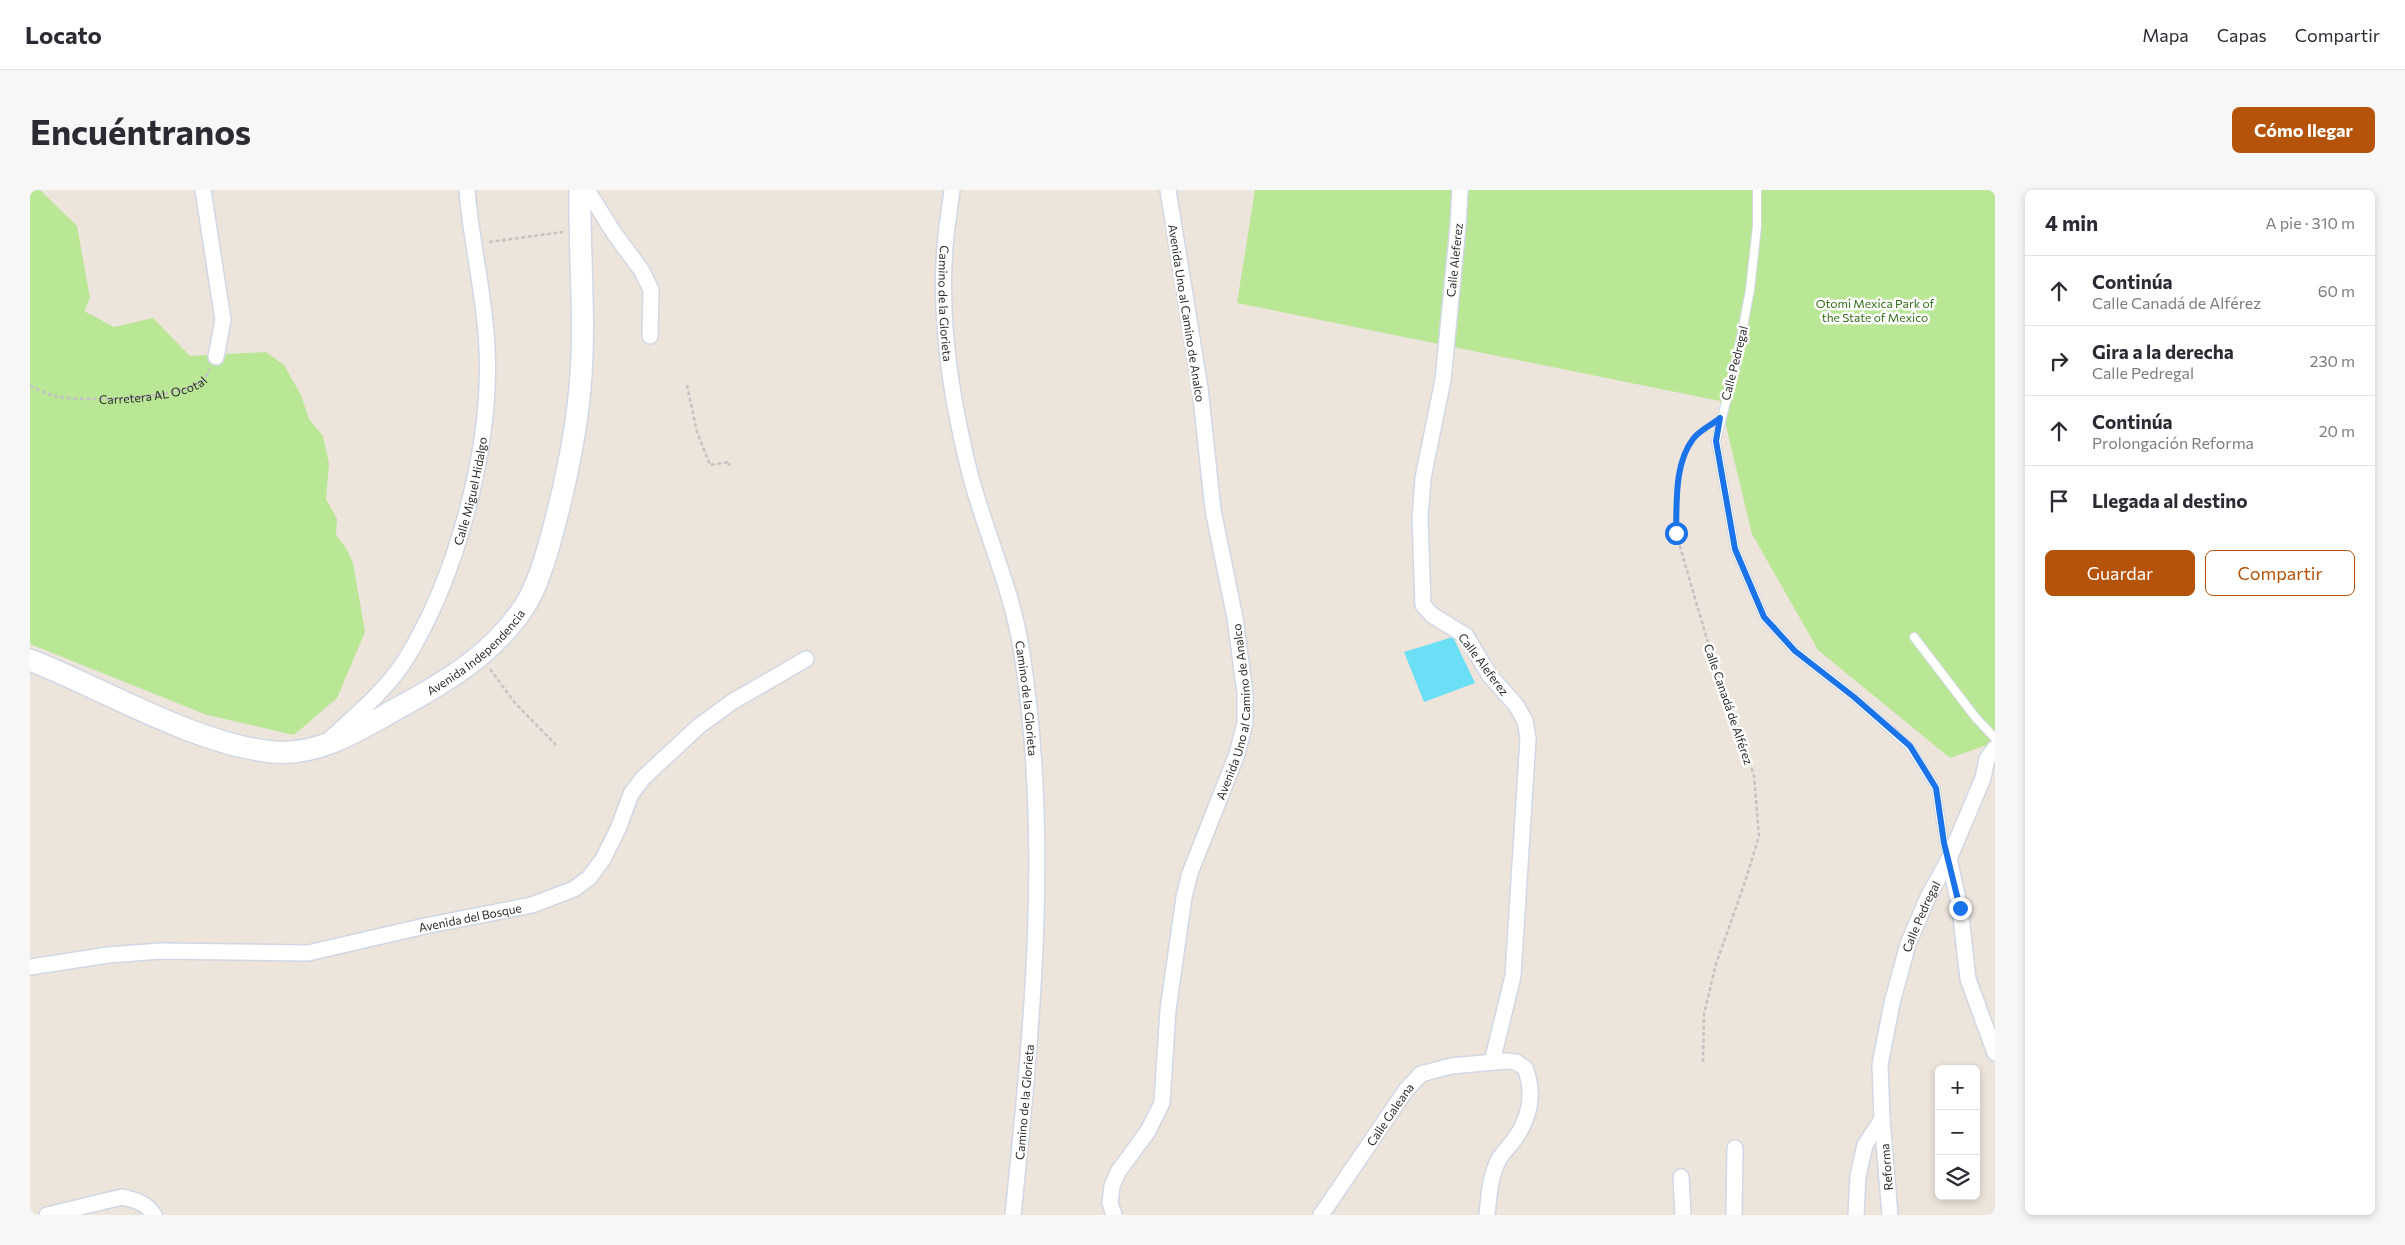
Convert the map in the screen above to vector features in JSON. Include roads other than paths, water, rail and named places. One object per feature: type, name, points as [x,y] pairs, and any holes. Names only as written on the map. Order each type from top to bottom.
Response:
[{"type":"street","name":"Carretera AL Ocotal","points":[[203,190],[223,320],[216,357]]},
{"type":"street","name":"Calle Miguel Hidalgo","points":[[320,747],[375,699],[404,661],[437,597],[461,536],[477,467],[485,405],[487,348],[467,190]]},
{"type":"street","name":"Avenida Independencia","points":[[30,660],[210,737],[273,752],[290,752],[320,747],[352,734],[440,686],[480,656],[499,638],[525,606],[548,549],[570,460],[580,387],[580,190]]},
{"type":"street","points":[[587,190],[614,233],[642,271],[651,290],[650,336]]},
{"type":"street","name":"Camino de la Glorieta","points":[[952,190],[945,247],[944,302],[946,347],[970,472],[1010,594],[1022,653],[1037,780],[1038,854],[1028,1062],[1013,1215]]},
{"type":"street","name":"Avenida Uno al Camino de Analco","points":[[1114,1215],[1110,1203],[1112,1186],[1118,1172],[1148,1131],[1162,1103],[1168,1010],[1184,897],[1190,873],[1237,754],[1245,723],[1245,693],[1236,628],[1212,510],[1200,388],[1168,190]]},
{"type":"street","name":"Calle Aleferez","points":[[1460,190],[1443,380],[1423,478],[1420,518],[1421,581],[1423,605],[1432,614],[1466,636],[1490,676],[1516,705],[1525,721],[1528,738],[1527,779],[1513,976],[1492,1062]]},
{"type":"street","name":"Avenida del Bosque","points":[[30,967],[108,955],[160,952],[308,953],[425,926],[532,905],[574,890],[589,878],[603,859],[618,829],[631,794],[643,778],[699,726],[732,702],[806,659]]},
{"type":"street","points":[[1995,748],[1987,759],[1982,778],[1949,859],[1960,908],[1968,979],[1995,1053]]},
{"type":"street","name":"Calle Pedregal","points":[[1882,1119],[1880,1065],[1892,1003],[1908,944],[1928,897],[1949,859]]},
{"type":"street","name":"Calle Galeana","points":[[1321,1215],[1406,1090],[1421,1074],[1451,1066],[1516,1062],[1525,1068],[1532,1091],[1528,1110],[1521,1126],[1499,1159],[1494,1172],[1487,1215]]},
{"type":"street","points":[[1856,1215],[1858,1176],[1865,1145],[1882,1119]]},
{"type":"street","name":"Reforma","points":[[1882,1119],[1890,1215]]},
{"type":"street","points":[[1734,1215],[1735,1148]]},
{"type":"street","points":[[1681,1177],[1682,1215]]},
{"type":"street","points":[[47,1215],[122,1197],[134,1199],[148,1206],[154,1215]]},
{"type":"lane","name":"Calle Pedregal","points":[[1757,190],[1757,226],[1750,290],[1736,363],[1720,418],[1716,441],[1735,549],[1764,617],[1795,651],[1854,697],[1910,746],[1936,788],[1944,843],[1949,859]]},
{"type":"lane","points":[[1914,637],[1976,718],[1995,738]]},
{"type":"water","points":[[1453,637],[1475,683],[1424,702],[1404,652]]},
{"type":"park label","name":"Otomi Mexica Park of the State of Mexico","points":[[1875,310]]}]
